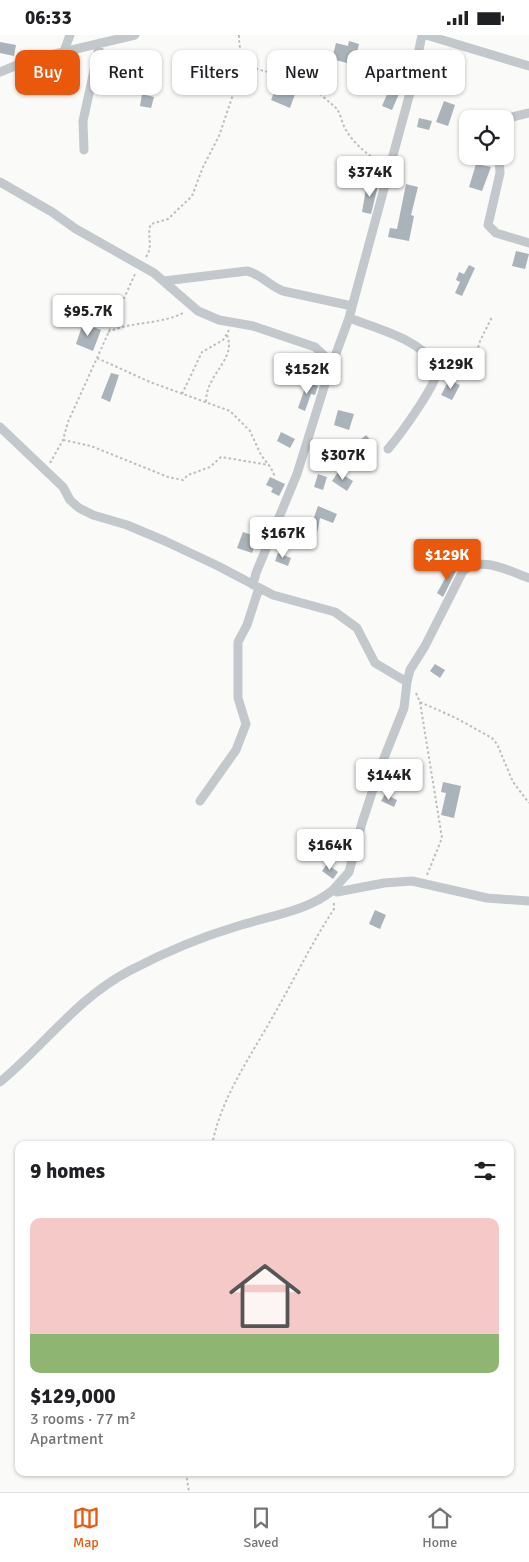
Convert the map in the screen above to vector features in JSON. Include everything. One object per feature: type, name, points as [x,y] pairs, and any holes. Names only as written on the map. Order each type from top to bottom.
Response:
[{"type":"street","points":[[64,50],[70,35]]},
{"type":"street","points":[[68,50],[135,35]]},
{"type":"street","points":[[200,801],[236,750],[246,724],[238,698],[238,642],[247,625],[256,587],[253,580],[297,473],[322,392],[349,318],[411,89],[422,35]]},
{"type":"street","points":[[426,35],[529,66]]},
{"type":"street","points":[[84,150],[83,121],[100,43]]},
{"type":"street","points":[[0,72],[15,66]]},
{"type":"street","points":[[514,117],[529,113]]},
{"type":"street","points":[[500,165],[500,173],[488,225],[496,233],[529,243]]},
{"type":"street","points":[[0,182],[52,212],[76,229],[137,263],[164,281],[193,307],[208,316],[253,326],[314,347],[333,364]]},
{"type":"street","points":[[164,281],[246,271],[256,273],[272,286],[283,291],[352,306]]},
{"type":"street","points":[[349,318],[399,337],[433,360],[438,371],[413,415],[388,449]]},
{"type":"street","points":[[0,427],[63,487],[72,503],[84,511],[152,535],[218,566],[277,597],[340,615],[357,628],[375,663],[408,680]]},
{"type":"street","points":[[0,1082],[83,1002],[130,971],[227,930],[318,901],[334,889],[349,872],[380,769],[404,708],[408,680],[463,571],[468,566],[483,563],[529,578]]},
{"type":"street","points":[[334,889],[337,892],[397,882],[418,882],[487,898],[529,901]]},
{"type":"path","points":[[239,35],[241,50]]},
{"type":"path","points":[[257,70],[288,74],[309,85],[337,109],[346,131],[352,139],[370,157],[389,169]]},
{"type":"path","points":[[49,474],[46,475],[63,440],[68,422],[108,331],[133,280],[137,263],[148,253],[151,223],[168,219],[195,191],[203,167],[219,136],[233,95]]},
{"type":"path","points":[[108,331],[122,325],[154,322],[179,315],[193,307]]},
{"type":"path","points":[[438,371],[447,371],[476,355],[480,341],[492,317]]},
{"type":"path","points":[[182,394],[202,352],[220,342],[227,335],[233,323]]},
{"type":"path","points":[[206,402],[212,377],[226,359],[230,342],[227,335]]},
{"type":"path","points":[[97,358],[182,394],[230,411],[250,431],[260,455],[269,465],[275,477]]},
{"type":"path","points":[[63,440],[91,446],[168,477],[183,481],[188,475],[210,467],[221,457],[269,465]]},
{"type":"path","points":[[408,680],[420,702],[442,838],[426,879],[418,882]]},
{"type":"path","points":[[420,702],[456,718],[492,739],[497,744],[513,783],[529,803]]},
{"type":"path","points":[[213,1141],[215,1129],[237,1079],[274,1016],[307,953],[334,909],[334,889]]},
{"type":"path","points":[[186,1476],[189,1492]]},
{"type":"building","points":[[349,41],[359,44],[358,50],[347,50],[347,63],[337,60],[337,50],[334,50],[336,43],[348,46]]},
{"type":"building","points":[[0,42],[16,45],[14,56],[0,53]]},
{"type":"building","points":[[142,95],[154,97],[151,108],[140,106]]},
{"type":"building","points":[[273,95],[295,95],[290,108],[271,100]]},
{"type":"building","points":[[387,95],[399,95],[392,110],[382,106]]},
{"type":"building","points":[[444,101],[455,105],[448,126],[436,122]]},
{"type":"building","points":[[419,118],[432,121],[429,130],[417,127]]},
{"type":"building","points":[[476,165],[491,167],[482,191],[469,187]]},
{"type":"building","points":[[367,183],[378,186],[371,214],[362,212]]},
{"type":"building","points":[[406,184],[418,187],[411,215],[414,216],[409,241],[388,237],[390,228],[397,229]]},
{"type":"building","points":[[516,251],[529,254],[525,269],[512,266]]},
{"type":"building","points":[[469,265],[475,268],[462,296],[455,293],[460,282],[456,280],[459,272],[464,274]]},
{"type":"building","points":[[83,323],[101,330],[93,351],[76,344]]},
{"type":"building","points":[[111,373],[119,375],[110,402],[101,398]]},
{"type":"building","points":[[449,380],[460,385],[452,400],[441,395]]},
{"type":"building","points":[[307,382],[318,386],[315,395],[311,394],[305,411],[298,408]]},
{"type":"building","points":[[338,410],[354,414],[349,430],[334,425]]},
{"type":"building","points":[[281,432],[295,439],[290,448],[277,441]]},
{"type":"building","points":[[366,435],[375,445],[365,453],[356,444]]},
{"type":"building","points":[[338,472],[353,481],[347,491],[332,481]]},
{"type":"building","points":[[318,474],[327,477],[323,490],[314,487]]},
{"type":"building","points":[[270,477],[285,484],[279,496],[271,492],[273,488],[266,485]]},
{"type":"building","points":[[318,506],[337,514],[333,523],[320,518],[316,538],[305,536],[308,522],[312,523]]},
{"type":"building","points":[[243,532],[258,537],[252,553],[237,548]]},
{"type":"building","points":[[278,553],[291,558],[288,566],[275,561]]},
{"type":"building","points":[[447,567],[456,571],[443,597],[437,593],[447,575],[444,574]]},
{"type":"building","points":[[435,664],[445,670],[440,678],[430,671]]},
{"type":"building","points":[[443,782],[461,786],[454,818],[441,815],[446,793],[441,792]]},
{"type":"building","points":[[385,794],[397,800],[394,807],[381,801]]},
{"type":"building","points":[[327,864],[338,872],[333,879],[322,871]]},
{"type":"building","points":[[375,910],[386,915],[380,929],[369,924]]}]
